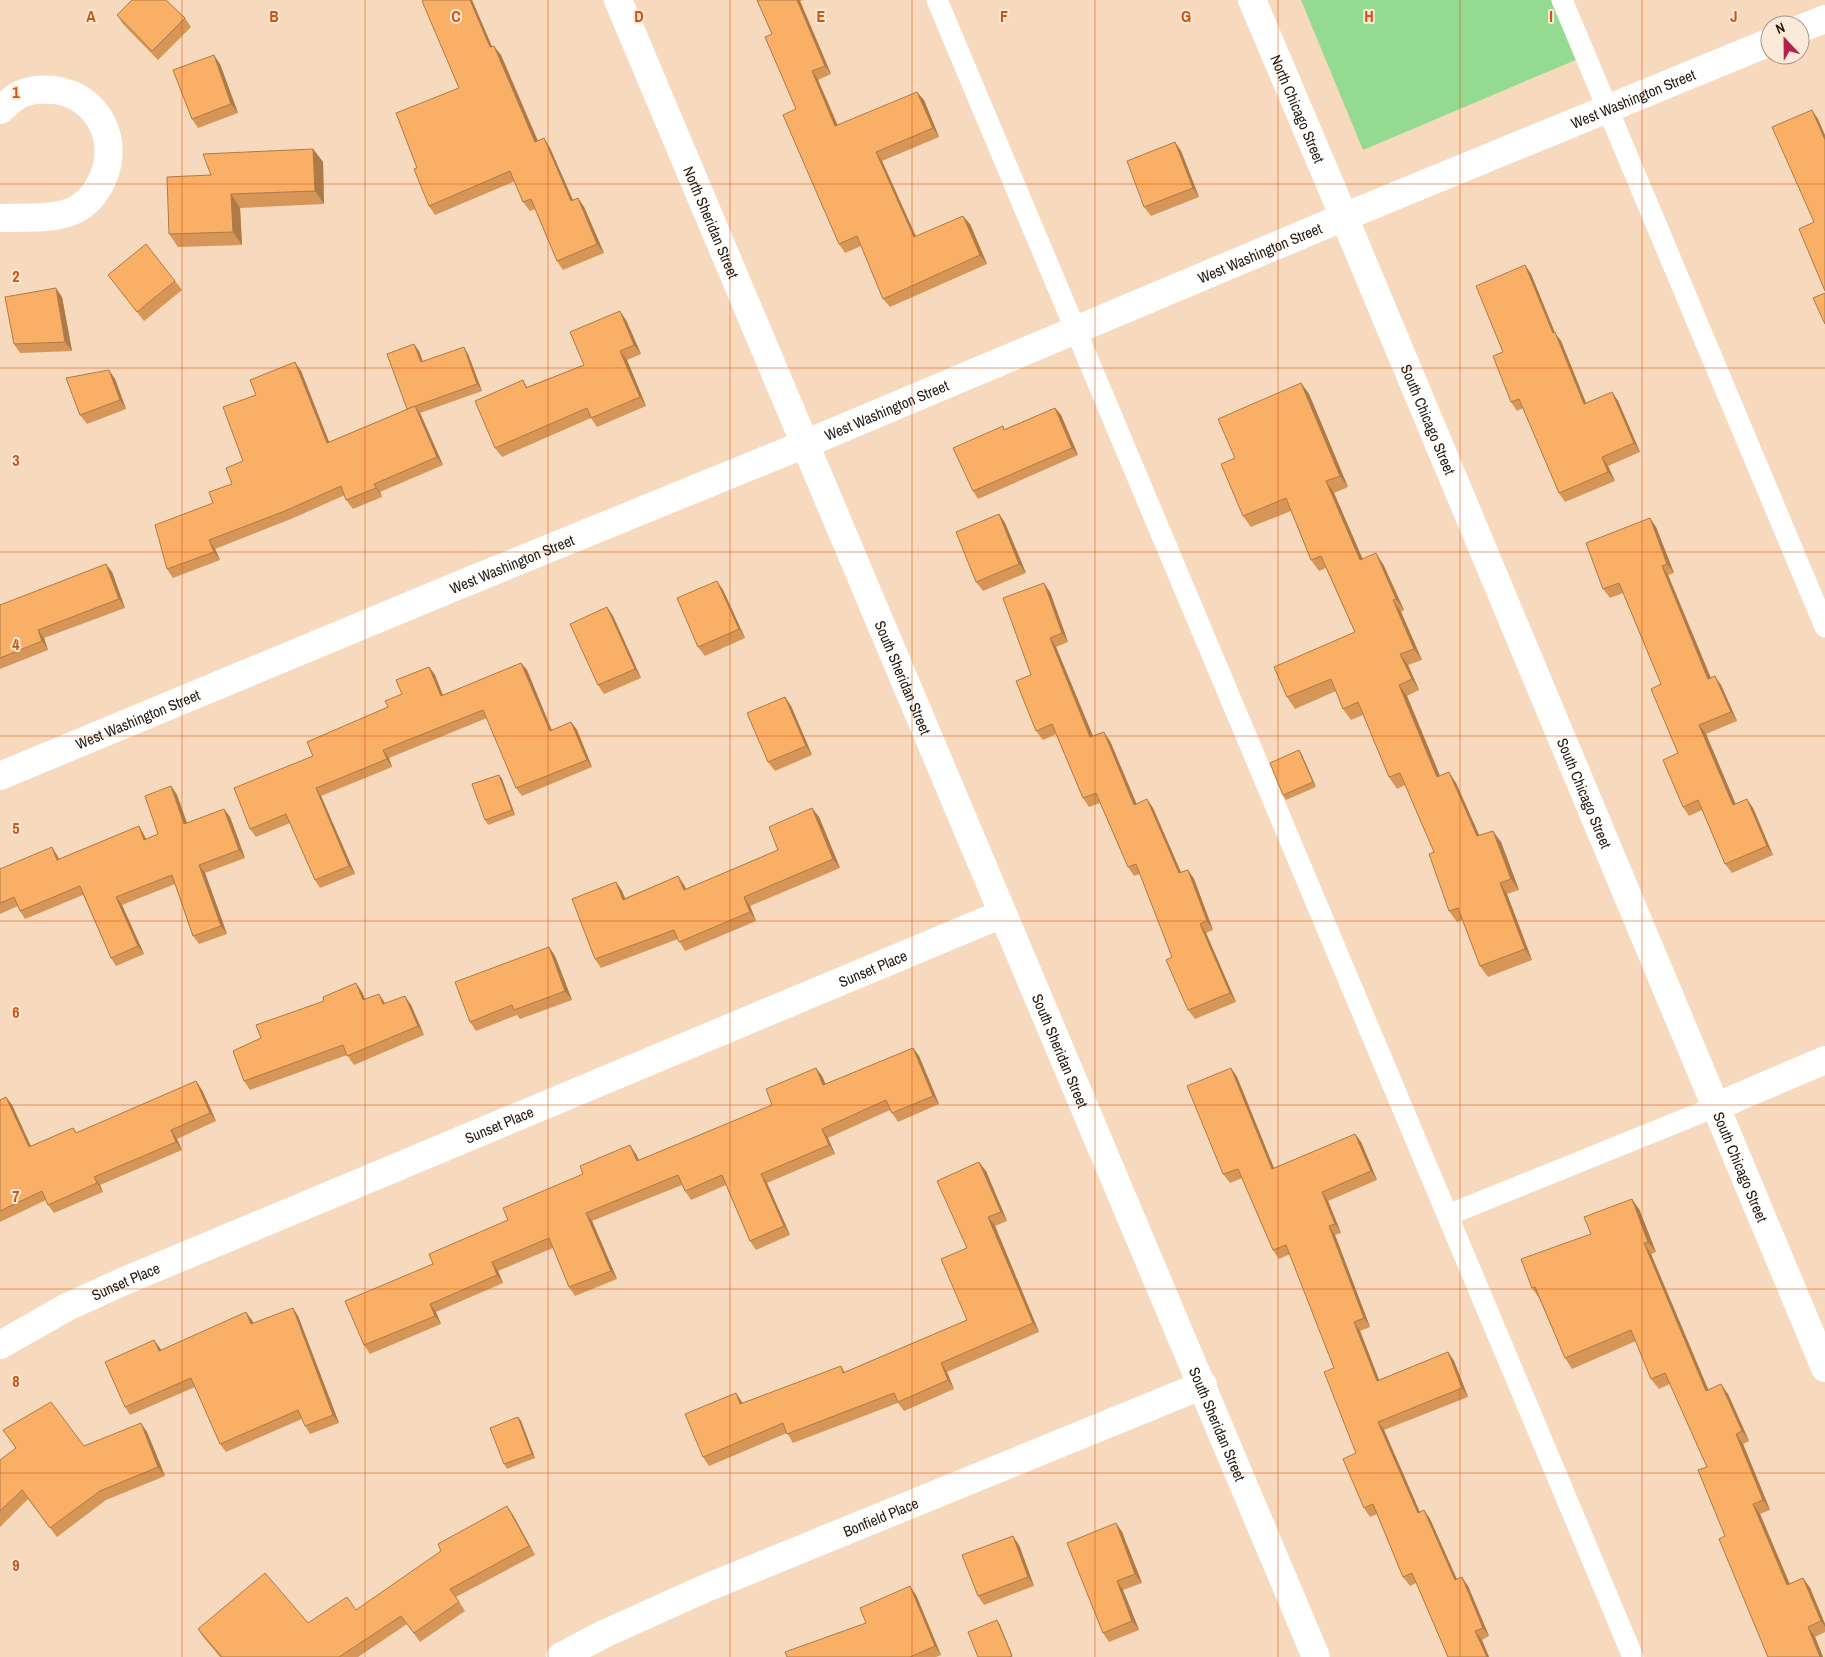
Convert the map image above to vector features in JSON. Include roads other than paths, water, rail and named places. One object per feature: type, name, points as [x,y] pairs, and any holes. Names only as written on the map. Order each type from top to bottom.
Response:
[{"type":"street","name":"North Sheridan Street","points":[[618,0],[806,444]]},
{"type":"street","name":"North Chicago Street","points":[[1252,0],[1344,217]]},
{"type":"street","points":[[1810,25],[1825,19]]},
{"type":"street","name":"West Washington Street","points":[[0,776],[442,592],[806,444],[1076,332],[1344,217],[1760,46]]},
{"type":"street","points":[[0,110],[21,94],[43,89],[67,92],[86,102],[101,120],[106,130],[109,152],[102,182],[94,195],[76,210],[54,216],[0,218]]},
{"type":"street","name":"South Chicago Street","points":[[1344,217],[1825,1368]]},
{"type":"street","name":"South Sheridan Street","points":[[806,444],[1002,914],[1203,1384],[1316,1657]]},
{"type":"street","name":"Sunset Place","points":[[0,1345],[67,1308],[122,1282],[1002,914]]},
{"type":"street","points":[[1714,1106],[1825,1060]]},
{"type":"street","name":"Bonfield Place","points":[[560,1657],[604,1634],[706,1588],[1203,1384]]},
{"type":"lane","points":[[937,0],[1633,1657]]},
{"type":"lane","points":[[1562,0],[1825,627]]},
{"type":"lane","points":[[1448,1215],[1714,1106]]}]
